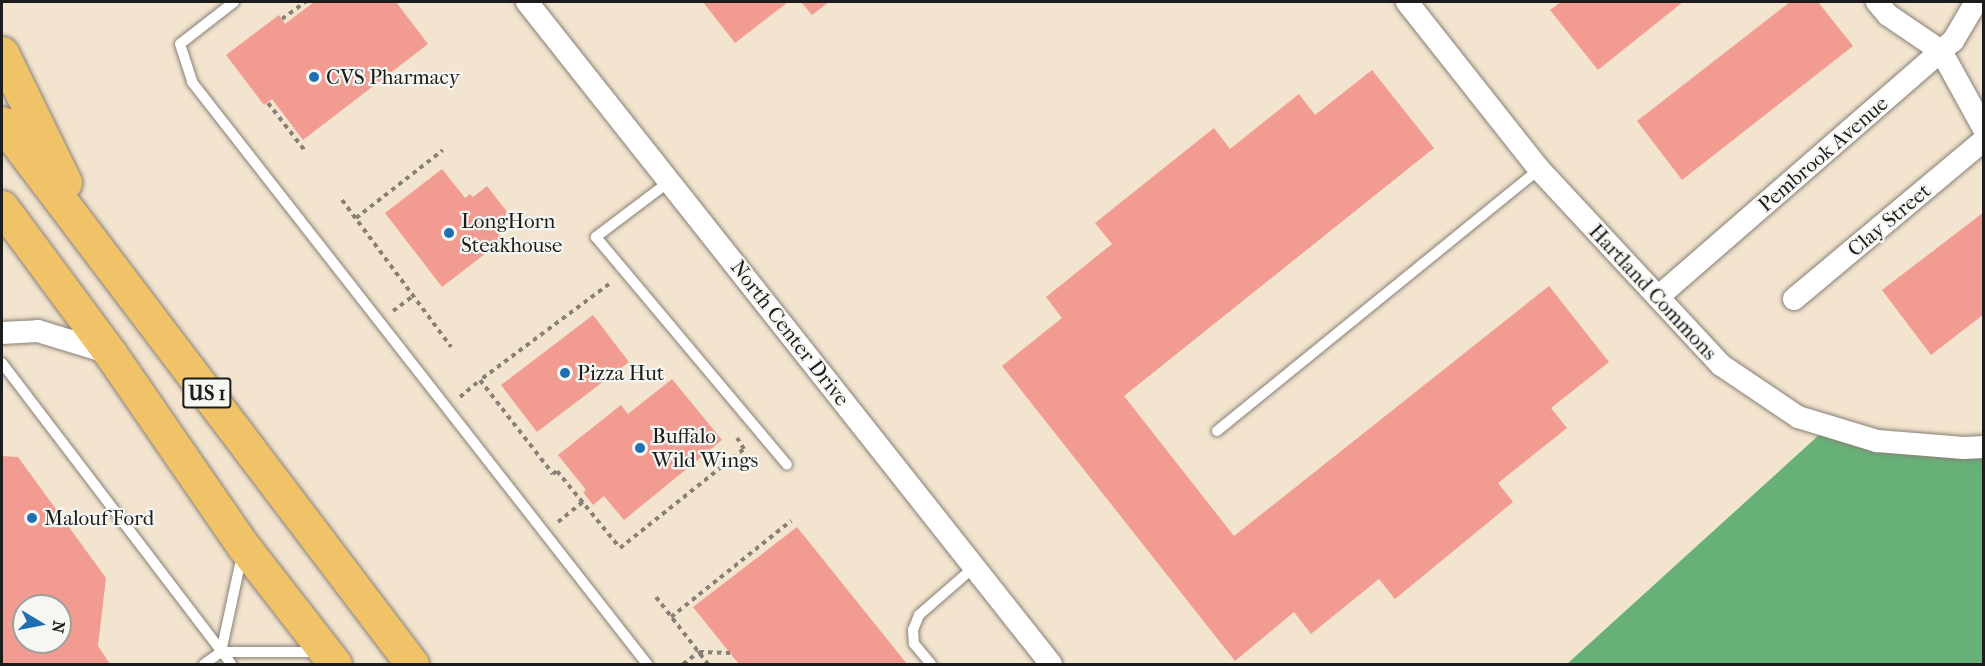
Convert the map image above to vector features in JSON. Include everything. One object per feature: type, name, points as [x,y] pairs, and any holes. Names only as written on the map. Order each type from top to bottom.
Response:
[{"type":"highway","points":[[2,53],[97,248]]},
{"type":"highway","name":"US 1","points":[[2,123],[412,664]]},
{"type":"highway","name":"US 1","points":[[2,207],[110,352],[244,547],[330,658]]},
{"type":"street","name":"North Center Drive","points":[[527,2],[1051,664]]},
{"type":"street","name":"Hartland Commons","points":[[1407,2],[1539,169],[1721,365],[1798,417],[1877,441],[1964,448],[1983,447]]},
{"type":"street","points":[[1877,2],[1887,15],[1941,51],[1983,129]]},
{"type":"street","name":"Pembrook Avenue","points":[[1658,297],[1953,41],[1976,2]]},
{"type":"street","name":"Clay Street","points":[[1794,299],[1983,140]]},
{"type":"street","points":[[2,333],[38,332],[110,352]]},
{"type":"lane","points":[[234,2],[180,44],[192,82],[647,664]]},
{"type":"lane","points":[[1217,431],[1539,169]]},
{"type":"lane","points":[[670,181],[596,237],[787,465]]},
{"type":"lane","points":[[2,363],[231,664]]},
{"type":"lane","points":[[221,652],[244,547]]},
{"type":"lane","points":[[931,664],[914,644],[913,630],[919,615],[974,568]]},
{"type":"lane","points":[[204,664],[221,652],[330,658]]},
{"type":"path","points":[[282,19],[305,2]]},
{"type":"path","points":[[268,103],[306,152]]},
{"type":"path","points":[[356,218],[443,150]]},
{"type":"path","points":[[342,200],[451,347]]},
{"type":"path","points":[[609,284],[480,380],[553,474],[557,471],[584,501],[620,548],[744,449],[735,435]]},
{"type":"path","points":[[544,533],[584,501]]},
{"type":"path","points":[[671,617],[791,521]]},
{"type":"path","points":[[656,597],[708,664]]},
{"type":"path","points":[[683,664],[699,652],[730,653]]},
{"type":"green space","points":[[1819,435],[1983,456],[1983,664],[1567,664]]},
{"type":"building","name":"CVS Pharmacy","points":[[314,2],[396,2],[428,44],[303,140],[272,99],[264,105],[226,55],[279,15],[285,24]]},
{"type":"building","points":[[703,2],[788,2],[735,43]]},
{"type":"building","points":[[801,2],[829,2],[812,15]]},
{"type":"building","points":[[1561,2],[1683,2],[1598,70],[1550,10]]},
{"type":"building","points":[[1790,2],[1818,2],[1853,46],[1682,180],[1637,121]]},
{"type":"building","points":[[1372,70],[1434,148],[1124,396],[1234,536],[1549,286],[1609,362],[1551,408],[1567,428],[1498,483],[1513,502],[1395,599],[1379,579],[1311,634],[1294,612],[1235,661],[1002,366],[1062,318],[1046,297],[1112,244],[1095,223],[1214,128],[1230,149],[1299,94],[1315,115]]},
{"type":"building","name":"LongHorn Steakhouse","points":[[442,169],[465,198],[470,194],[473,197],[487,186],[508,213],[492,226],[503,240],[442,287],[385,213]]},
{"type":"building","points":[[1984,212],[1984,314],[1931,355],[1882,290]]},
{"type":"building","name":"Pizza Hut","points":[[593,315],[629,362],[537,432],[501,385]]},
{"type":"building","name":"Buffalo Wild Wings","points":[[672,379],[722,440],[624,520],[604,496],[593,505],[583,492],[586,490],[558,455],[621,405],[628,414]]},
{"type":"building","name":"Malouf Ford","points":[[2,456],[18,457],[106,578],[98,646],[110,664],[2,664]]},
{"type":"building","points":[[797,527],[907,664],[739,664],[693,607]]},
{"type":"place","name":"CVS Pharmacy","points":[[314,77]]},
{"type":"place","name":"LongHorn Steakhouse","points":[[449,233]]},
{"type":"place","name":"Pizza Hut","points":[[565,373]]},
{"type":"place","name":"Buffalo Wild Wings","points":[[640,448]]},
{"type":"place","name":"Malouf Ford","points":[[32,518]]}]
